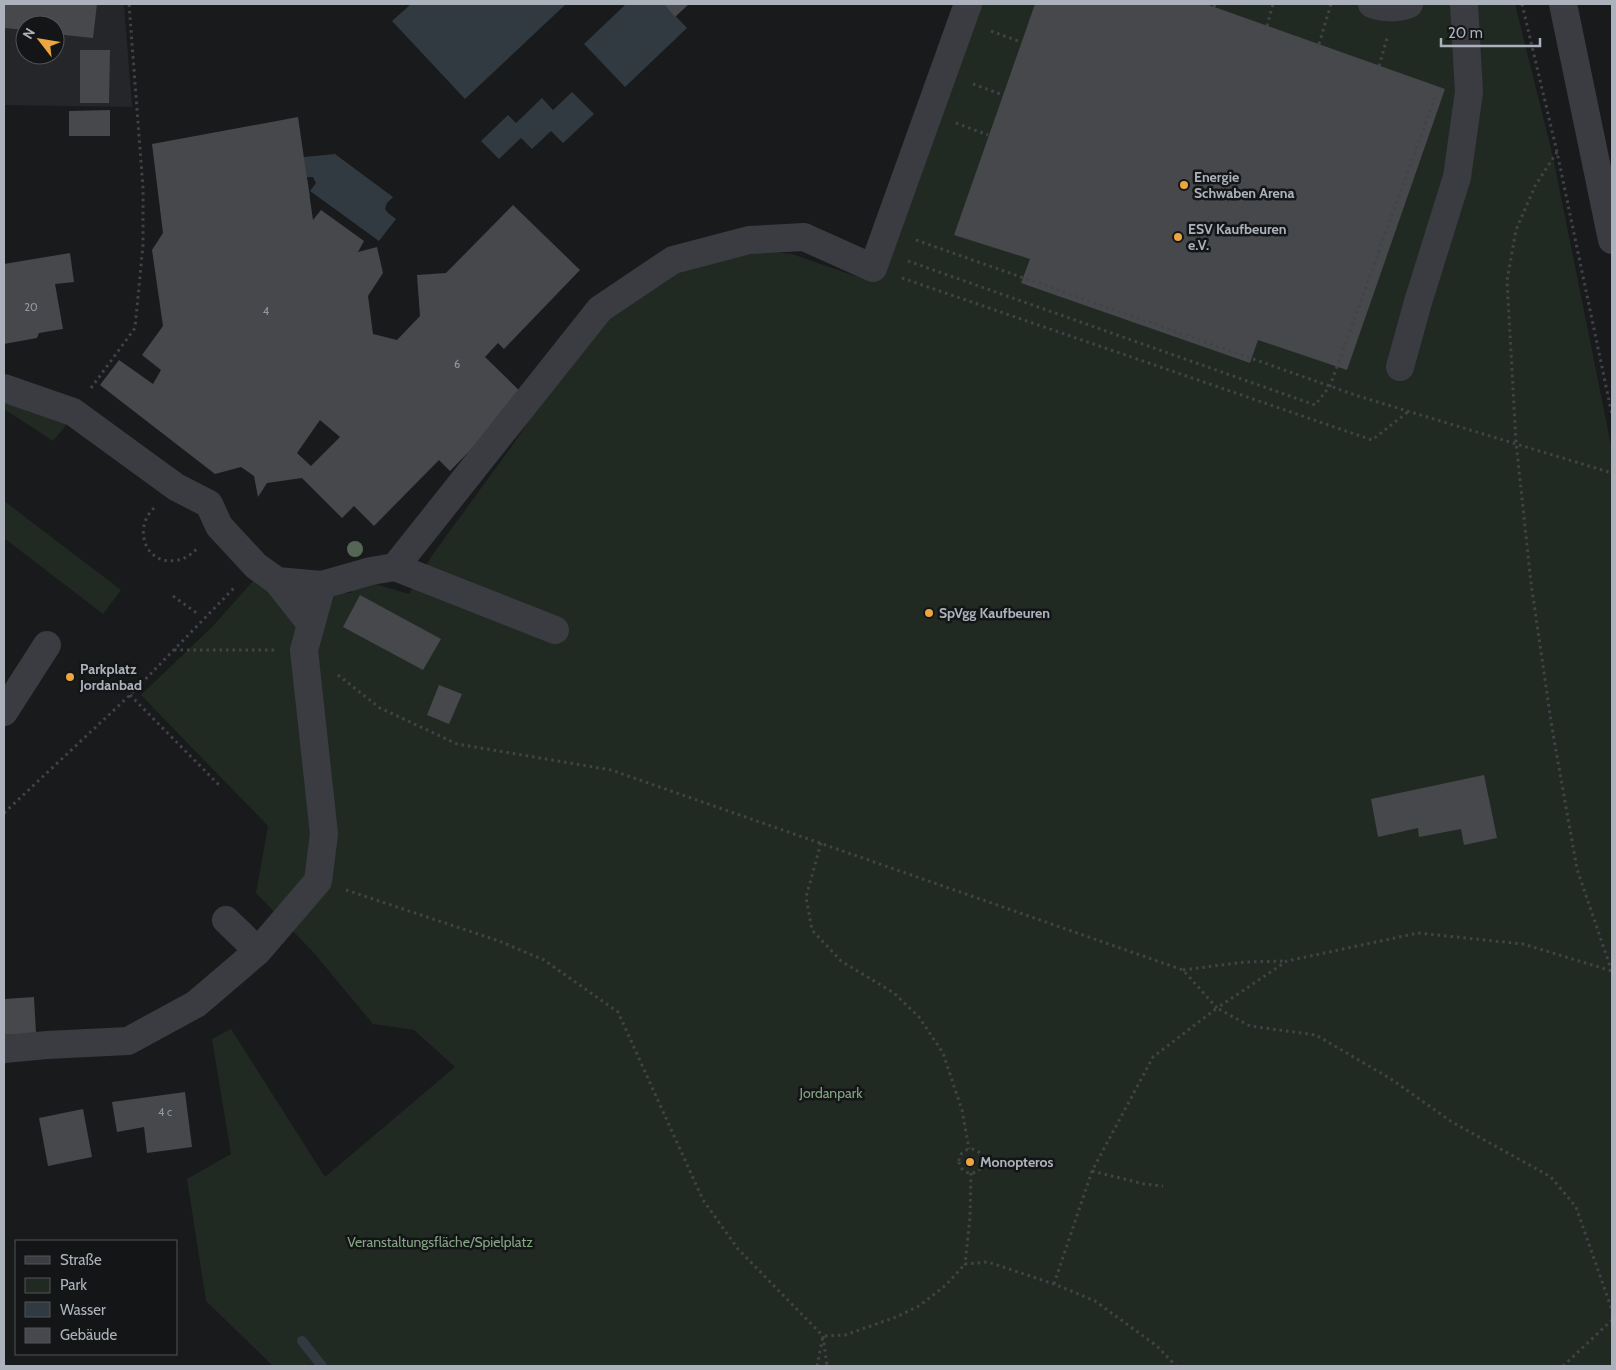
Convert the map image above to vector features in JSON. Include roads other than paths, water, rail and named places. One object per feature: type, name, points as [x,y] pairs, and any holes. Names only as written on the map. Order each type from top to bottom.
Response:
[{"type":"street","points":[[395,567],[600,309],[673,260],[749,240],[804,237],[876,260],[968,4]]},
{"type":"street","points":[[1372,4],[1382,7],[1409,4]]},
{"type":"street","points":[[1400,367],[1456,177],[1469,92],[1464,4]]},
{"type":"street","points":[[1563,4],[1612,240]]},
{"type":"street","points":[[4,388],[73,412],[176,487],[210,504],[219,526],[256,566],[277,581],[308,637]]},
{"type":"street","points":[[277,581],[322,585],[395,567],[556,630]]},
{"type":"street","points":[[4,1049],[128,1041],[196,1004],[258,951],[318,880],[324,834],[308,637],[322,585]]},
{"type":"street","points":[[4,712],[46,645]]},
{"type":"street","points":[[226,920],[258,951]]},
{"type":"water","points":[[411,4],[566,4],[465,99],[392,21]]},
{"type":"water","points":[[626,4],[664,4],[687,28],[625,87],[584,44]]},
{"type":"water","points":[[572,92],[594,114],[563,143],[551,131],[532,149],[521,138],[499,159],[481,141],[508,115],[516,123],[542,98],[553,110]]},
{"type":"water","points":[[335,154],[393,197],[387,203],[385,209],[396,219],[379,241],[310,191],[316,183],[313,177],[307,177],[310,196],[261,209],[304,157]]},
{"type":"waterway","points":[[302,1341],[322,1366]]},
{"type":"place","name":"Energie Schwaben Arena","points":[[1184,185]]},
{"type":"place","name":"ESV Kaufbeuren e.V.","points":[[1178,237]]},
{"type":"place","name":"SpVgg Kaufbeuren","points":[[929,613]]},
{"type":"place","name":"Parkplatz Jordanbad","points":[[70,677]]},
{"type":"place","name":"Monopteros","points":[[970,1162]]},
{"type":"park label","name":"Jordanpark","points":[[831,1093]]},
{"type":"park label","name":"Veranstaltungsfläche/Spielplatz","points":[[440,1242]]}]
